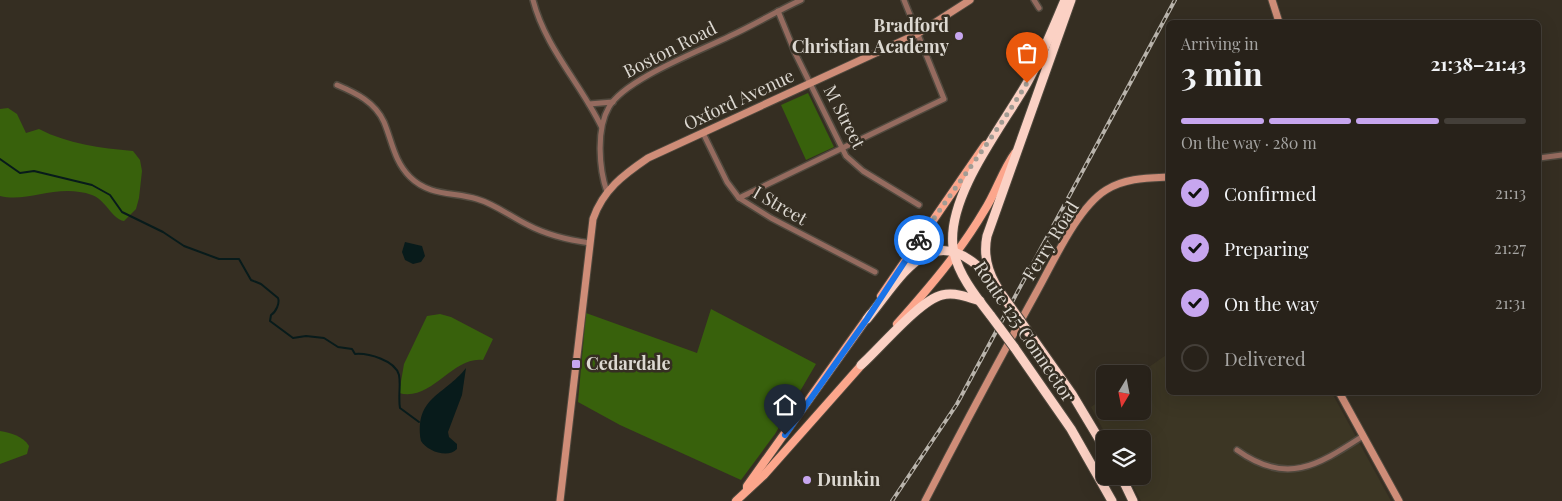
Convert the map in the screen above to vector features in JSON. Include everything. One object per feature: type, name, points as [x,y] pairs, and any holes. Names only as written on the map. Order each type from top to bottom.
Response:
[{"type":"highway","name":"Route 125 Connector","points":[[1065,0],[1040,58],[968,182],[960,202],[953,234],[954,253],[963,274],[980,301],[1070,429],[1112,501]]},
{"type":"highway","name":"Route 125 Connector","points":[[1071,0],[1016,151],[986,242],[985,254],[993,281],[1072,394],[1096,434]]},
{"type":"highway","points":[[867,319],[914,261],[932,252],[954,253],[974,262],[993,281]]},
{"type":"highway","points":[[861,365],[915,312],[933,298],[954,294],[980,301]]},
{"type":"highway","points":[[1125,485],[1133,501]]},
{"type":"main road","points":[[747,490],[747,486],[867,319],[979,152],[1004,122]]},
{"type":"main road","points":[[736,501],[764,475],[924,293],[984,212],[1009,161],[1016,151]]},
{"type":"street","points":[[532,0],[544,33],[590,104],[602,127]]},
{"type":"street","name":"Boston Road","points":[[606,192],[600,173],[602,127],[613,102],[630,86],[801,0]]},
{"type":"street","points":[[739,198],[944,99],[904,0]]},
{"type":"street","name":"Oxford Avenue","points":[[590,243],[593,219],[606,192],[631,169],[703,133],[917,34],[970,0]]},
{"type":"street","points":[[1034,0],[1039,8]]},
{"type":"street","points":[[1272,0],[1278,20]]},
{"type":"street","name":"M Street","points":[[778,11],[841,149],[852,162],[863,170],[919,205]]},
{"type":"street","points":[[337,85],[356,94],[373,106],[384,122],[398,162],[410,176],[426,188],[444,194],[477,199],[542,232],[590,243],[560,501]]},
{"type":"street","points":[[590,104],[613,102]]},
{"type":"street","name":"I Street","points":[[703,133],[727,182],[739,198],[771,218],[875,272]]},
{"type":"street","points":[[1541,158],[1562,155]]},
{"type":"street","name":"Ferry Road","points":[[925,501],[988,379],[1076,224],[1095,199],[1116,185],[1138,179],[1166,177]]},
{"type":"street","points":[[1340,395],[1399,501]]},
{"type":"street","points":[[1237,450],[1267,466],[1288,470],[1317,463],[1363,436]]},
{"type":"shaded area","points":[[405,242],[422,246],[425,256],[421,262],[413,264],[405,260],[402,252]]},
{"type":"shaded area","points":[[1166,355],[1166,395],[1333,395],[1391,501],[1141,501],[1133,485],[1151,485],[1151,430],[1103,430],[1098,420],[1151,420],[1151,366]]},
{"type":"shaded area","points":[[466,368],[462,395],[448,432],[449,437],[457,444],[457,449],[443,454],[433,451],[421,441],[420,426],[422,415],[426,406],[433,398]]},
{"type":"shaded area","points":[[1096,403],[1096,416],[1091,407]]},
{"type":"green space","points":[[808,93],[834,147],[806,160],[781,105]]},
{"type":"green space","points":[[8,108],[17,114],[26,133],[39,129],[73,142],[96,147],[133,151],[140,160],[142,171],[136,209],[124,221],[116,217],[97,197],[79,192],[55,192],[22,197],[0,196],[0,109]]},
{"type":"green space","points":[[711,309],[816,364],[775,434],[741,480],[620,425],[578,402],[586,313],[697,353]]},
{"type":"green space","points":[[440,314],[451,317],[493,339],[483,360],[461,365],[422,391],[411,394],[399,393],[404,364],[427,316]]},
{"type":"green space","points":[[0,431],[20,437],[29,446],[27,454],[0,464]]},
{"type":"waterway","points":[[0,159],[20,173],[34,171],[92,185],[110,195],[122,212],[163,232],[184,246],[219,259],[239,259],[251,280],[261,284],[278,298],[278,305],[271,315],[270,321],[293,338],[306,336],[324,338],[338,347],[352,349],[355,354],[374,356],[392,365],[399,375],[400,408],[419,422]]},
{"type":"railway","points":[[892,501],[957,404],[1175,0]]},
{"type":"way so far","points":[[919,240],[979,152],[1004,122],[1027,83]]},
{"type":"place","name":"Bradford Christian Academy","points":[[959,36]]},
{"type":"place","name":"Cedardale","points":[[576,364]]},
{"type":"place","name":"Dunkin","points":[[807,480]]},
{"type":"route","points":[[785,435],[867,319],[919,240]]}]
